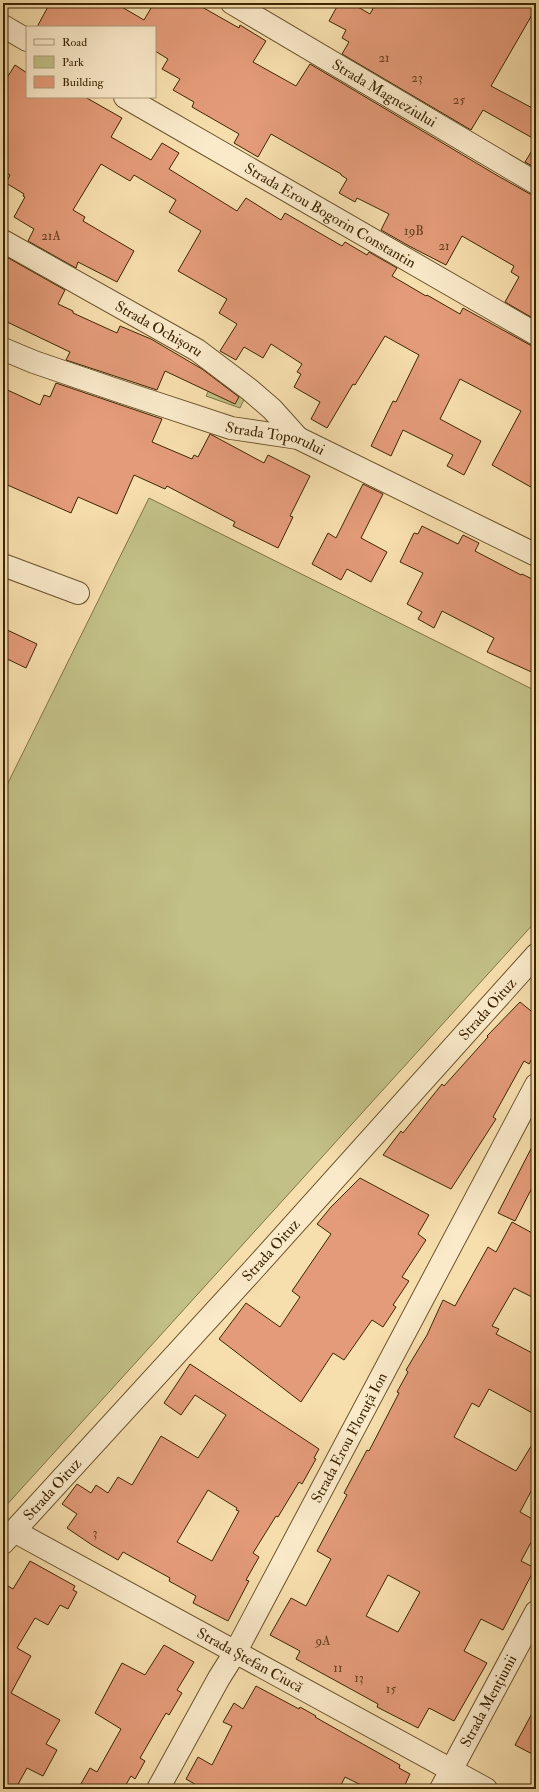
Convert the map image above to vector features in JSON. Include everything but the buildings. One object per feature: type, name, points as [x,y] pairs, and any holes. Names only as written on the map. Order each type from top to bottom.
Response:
[{"type":"street","name":"Strada Magneziului","points":[[232,3],[536,183]]},
{"type":"street","points":[[3,26],[26,39]]},
{"type":"street","name":"Strada Erou Bogorin Constantin","points":[[126,98],[536,334]]},
{"type":"street","name":"Strada Ochișoru","points":[[3,241],[197,350],[272,409],[298,438]]},
{"type":"street","name":"Strada Toporului","points":[[3,349],[34,362],[231,428],[298,438],[536,555]]},
{"type":"street","points":[[3,565],[78,593]]},
{"type":"street","name":"Strada Oituz","points":[[9,1537],[243,1282],[536,955]]},
{"type":"street","name":"Strada Erou Floruță Ion","points":[[158,1789],[219,1678],[236,1651],[536,1085]]},
{"type":"street","name":"Strada Ștefan Ciucă","points":[[9,1537],[236,1651],[486,1789]]},
{"type":"street","name":"Strada Mențiunii","points":[[441,1789],[536,1612]]},
{"type":"green space","points":[[216,375],[246,395],[240,408],[206,396]]},
{"type":"green space","points":[[149,498],[536,691],[536,921],[3,1509],[3,793]]}]
